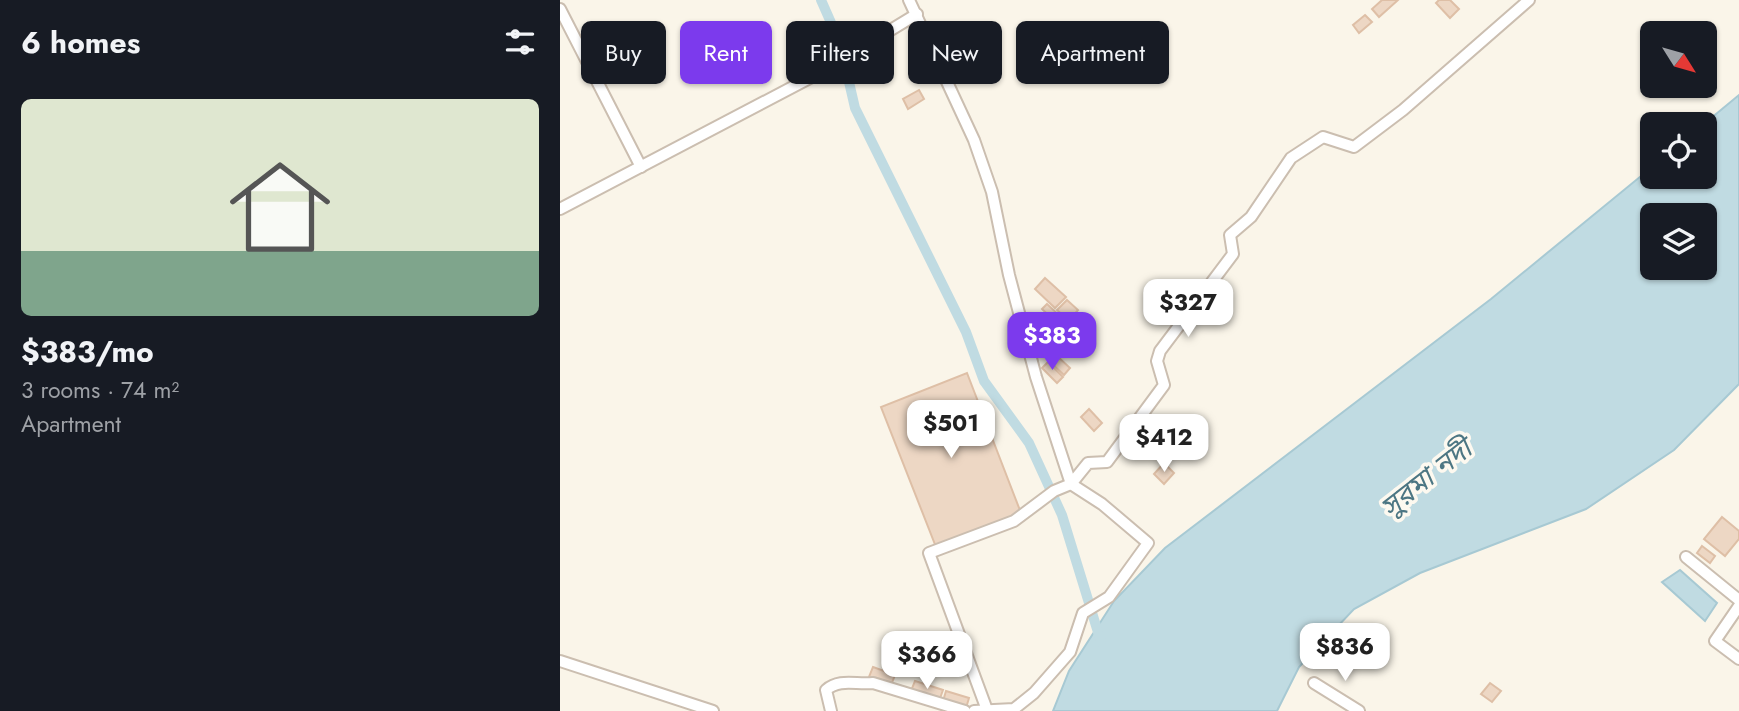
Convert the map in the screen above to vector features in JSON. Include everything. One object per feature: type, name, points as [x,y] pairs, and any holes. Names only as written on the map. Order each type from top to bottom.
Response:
[{"type":"street","points":[[909,0],[974,140],[992,192],[1009,275],[1032,364],[1071,484],[1102,504],[1148,543],[1105,601],[1083,613],[1070,652],[1034,693],[1014,709],[974,711]]},
{"type":"street","points":[[987,710],[929,553],[1014,521],[1054,491],[1071,484],[1088,463],[1107,462],[1164,386],[1157,361],[1160,351],[1233,254],[1230,235],[1233,230],[1251,217],[1291,158],[1322,137],[1354,146],[1403,110],[1529,0]]},
{"type":"street","points":[[560,9],[641,167]]},
{"type":"street","points":[[560,209],[825,70],[917,13]]},
{"type":"street","points":[[1686,557],[1739,603],[1715,641],[1739,659]]},
{"type":"street","points":[[560,661],[713,711]]},
{"type":"street","points":[[831,711],[826,690],[833,684],[843,682],[859,685],[873,683],[965,711]]},
{"type":"street","points":[[1314,683],[1359,711]]},
{"type":"water","name":"সুরমা নদী","points":[[1739,95],[1739,384],[1674,450],[1586,509],[1420,573],[1354,609],[1299,667],[1277,711],[1053,711],[1069,671],[1114,601],[1165,548],[1491,299],[1640,177],[1640,189],[1717,189],[1717,113]]},
{"type":"water","points":[[1680,570],[1717,603],[1705,621],[1662,582]]},
{"type":"building","points":[[1382,0],[1398,0],[1379,17],[1372,9]]},
{"type":"building","points":[[1439,0],[1450,0],[1459,9],[1450,18],[1436,3]]},
{"type":"building","points":[[1365,15],[1372,22],[1359,33],[1353,25]]},
{"type":"building","points":[[919,90],[924,99],[908,109],[903,99]]},
{"type":"building","points":[[1045,278],[1066,297],[1055,308],[1035,289]]},
{"type":"building","points":[[1067,300],[1078,310],[1069,321],[1057,310]]},
{"type":"building","points":[[1047,304],[1062,318],[1057,323],[1042,309]]},
{"type":"building","points":[[1056,355],[1070,368],[1064,375],[1050,362]]},
{"type":"building","points":[[1048,362],[1063,377],[1057,383],[1042,368]]},
{"type":"building","points":[[967,373],[1021,513],[936,547],[881,407]]},
{"type":"building","points":[[1089,409],[1102,423],[1094,431],[1081,417]]},
{"type":"building","points":[[1164,463],[1174,473],[1164,484],[1154,474]]},
{"type":"building","points":[[1722,517],[1739,531],[1739,539],[1725,556],[1704,539]]},
{"type":"building","points":[[1702,546],[1715,556],[1710,563],[1697,553]]},
{"type":"building","points":[[873,667],[895,675],[891,685],[869,677]]},
{"type":"building","points":[[915,681],[943,690],[939,701],[911,691]]},
{"type":"building","points":[[1490,683],[1501,691],[1492,702],[1481,694]]},
{"type":"building","points":[[946,691],[969,698],[966,708],[943,701]]},
{"type":"waterway","points":[[821,0],[840,43],[855,108],[966,332],[984,381],[1029,443],[1062,515],[1101,642]]}]
